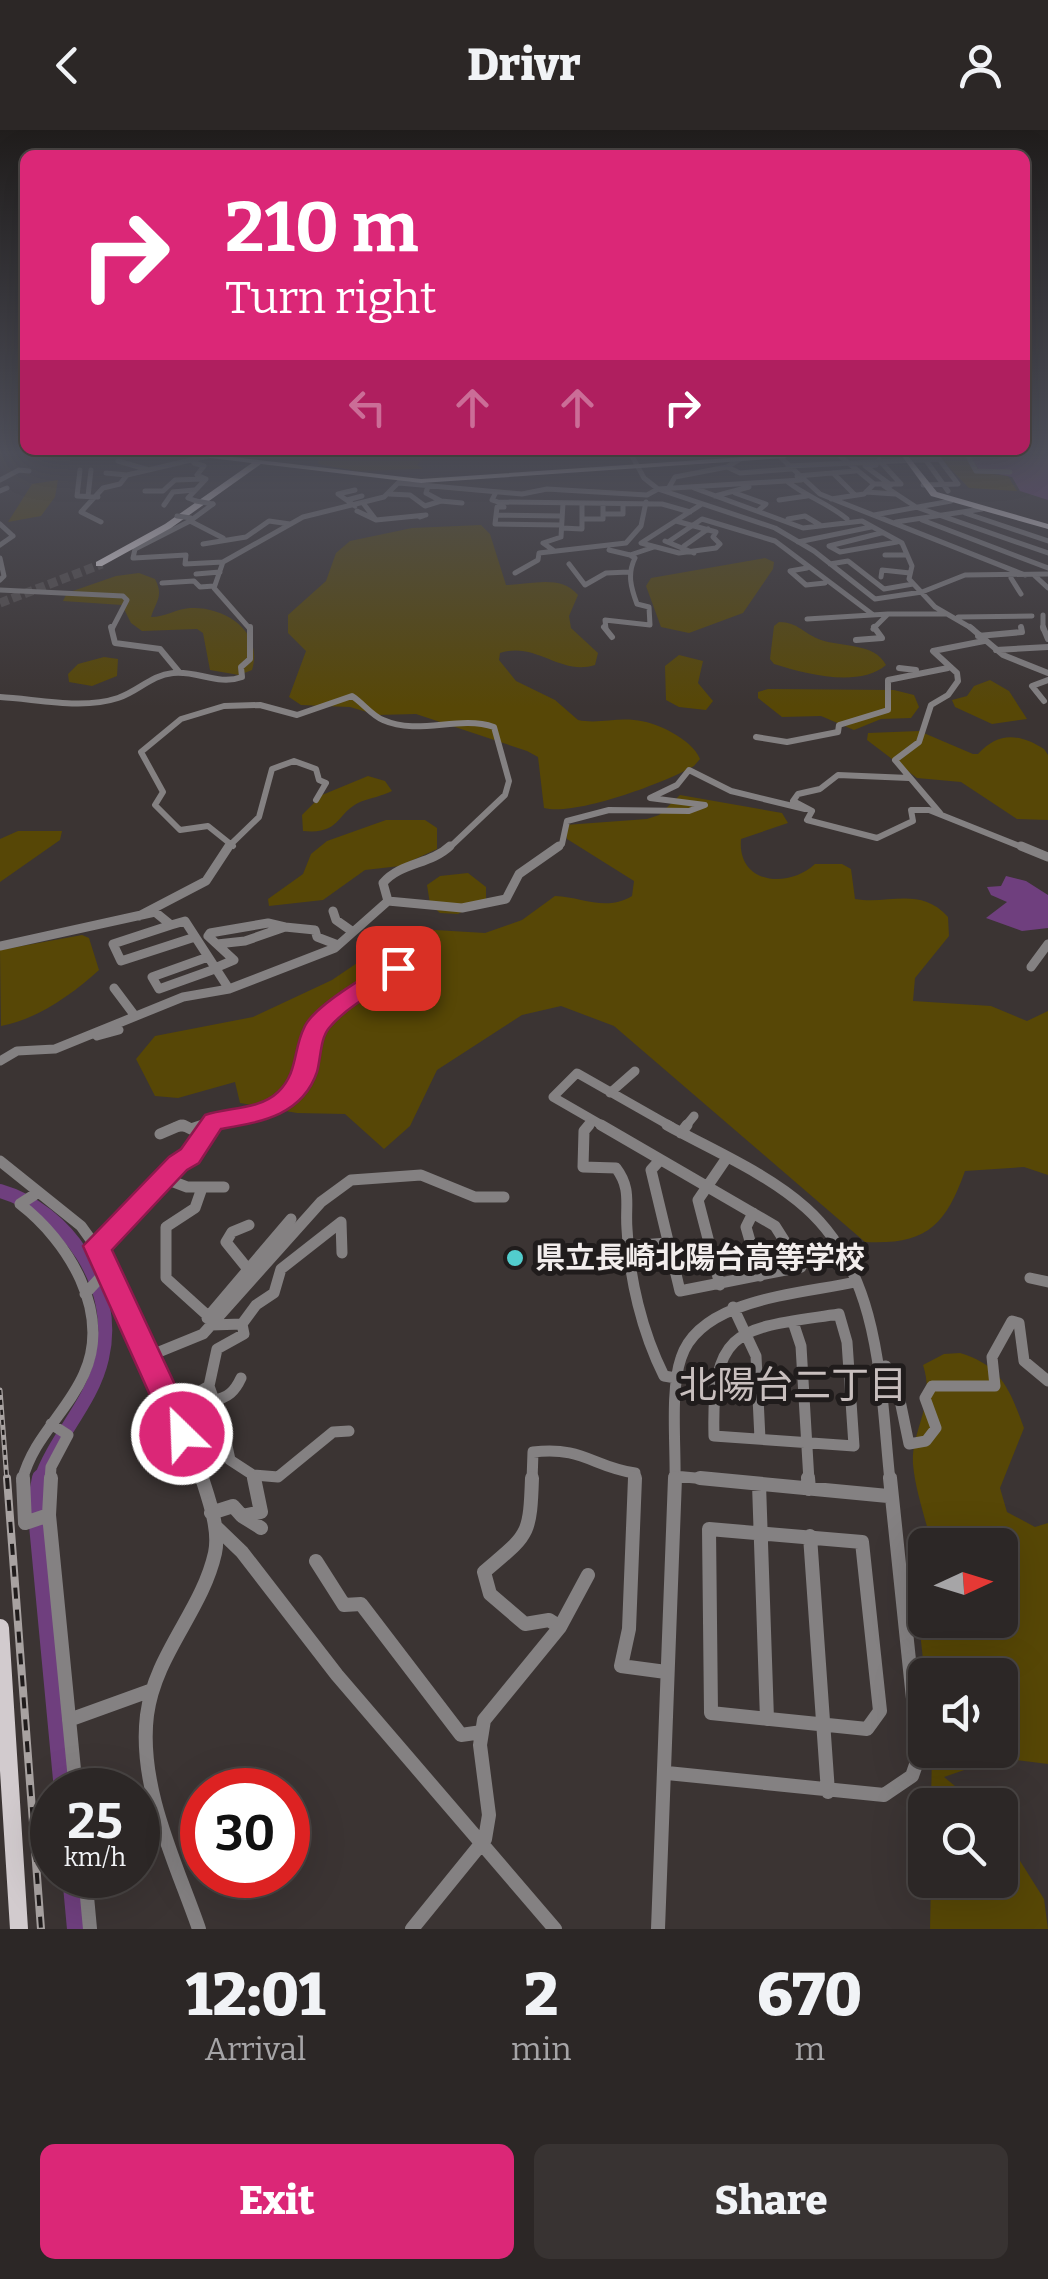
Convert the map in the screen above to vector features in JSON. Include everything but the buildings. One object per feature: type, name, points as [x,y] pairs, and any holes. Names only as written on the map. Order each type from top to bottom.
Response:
[{"type":"highway","points":[[101,564],[146,540]]},
{"type":"main road","points":[[0,1628],[19,1929]]},
{"type":"street","points":[[153,540],[135,550],[134,558],[190,555],[185,564],[223,562],[260,540]]},
{"type":"street","points":[[204,544],[217,540]]},
{"type":"street","points":[[245,540],[256,542]]},
{"type":"street","points":[[552,540],[542,543],[556,551]]},
{"type":"street","points":[[515,573],[538,560],[539,553],[608,548],[626,540]]},
{"type":"street","points":[[646,540],[641,543],[694,553],[717,546]]},
{"type":"street","points":[[661,540],[694,553]]},
{"type":"street","points":[[684,546],[693,540],[717,546]]},
{"type":"street","points":[[717,540],[717,546]]},
{"type":"street","points":[[767,540],[782,545],[825,582]]},
{"type":"street","points":[[796,540],[875,599],[922,592],[965,575],[1014,578]]},
{"type":"street","points":[[782,545],[809,540]]},
{"type":"street","points":[[851,540],[830,546],[840,552],[899,540],[913,584],[948,614]]},
{"type":"street","points":[[935,540],[1031,576],[1048,588]]},
{"type":"street","points":[[974,540],[1048,571]]},
{"type":"street","points":[[971,568],[975,555],[1002,540]]},
{"type":"street","points":[[1007,540],[1048,554]]},
{"type":"street","points":[[168,557],[170,546]]},
{"type":"street","points":[[612,638],[603,625],[605,620],[650,625],[650,608],[637,604],[629,572],[636,558],[620,546]]},
{"type":"street","points":[[608,548],[630,554],[654,547]]},
{"type":"street","points":[[888,558],[905,556]]},
{"type":"street","points":[[0,558],[4,563],[0,580]]},
{"type":"street","points":[[214,586],[223,562]]},
{"type":"street","points":[[830,564],[848,562],[884,588],[913,584]]},
{"type":"street","points":[[910,572],[914,562]]},
{"type":"street","points":[[569,564],[586,586],[606,573],[629,572]]},
{"type":"street","points":[[807,568],[790,571],[806,584],[838,585],[872,614]]},
{"type":"street","points":[[881,577],[882,570],[910,572]]},
{"type":"street","points":[[1020,594],[1008,579],[1048,571]]},
{"type":"street","points":[[196,574],[220,572]]},
{"type":"street","points":[[162,583],[194,581],[200,587],[214,586]]},
{"type":"street","points":[[214,586],[250,625],[250,659],[241,667],[242,677],[227,688],[224,706]]},
{"type":"street","points":[[0,590],[123,596],[127,600],[111,626],[115,643],[160,649],[178,672]]},
{"type":"street","points":[[958,617],[994,607],[1020,610]]},
{"type":"street","points":[[808,619],[872,614],[958,617],[996,650],[1048,676],[1032,686],[1044,701]]},
{"type":"street","points":[[856,640],[882,638],[872,629],[888,614]]},
{"type":"street","points":[[972,614],[1032,616]]},
{"type":"street","points":[[1044,615],[1048,639]]},
{"type":"street","points":[[1021,626],[1022,632],[933,651],[957,673],[958,681],[948,695],[931,705],[919,742],[895,760],[908,778],[932,794],[940,812],[949,820],[1048,856]]},
{"type":"street","points":[[996,650],[1048,648]]},
{"type":"street","points":[[899,668],[939,671]]},
{"type":"street","points":[[756,737],[787,742],[840,731],[839,725],[888,710],[888,680],[948,668]]},
{"type":"street","points":[[0,696],[93,703],[118,698],[150,682],[152,676],[178,672],[227,688]]},
{"type":"street","points":[[1025,676],[1037,684]]},
{"type":"street","points":[[233,846],[208,826],[176,828],[155,805],[163,792],[141,754],[181,719],[224,706],[260,705],[297,715],[352,696],[372,716],[400,725],[481,722],[494,727],[510,781],[505,795],[440,856],[393,871],[383,883],[388,902]]},
{"type":"street","points":[[139,916],[185,896],[206,881],[212,866],[259,818],[272,769],[294,761],[316,769],[319,780],[326,783],[316,800]]},
{"type":"street","points":[[0,1060],[18,1051],[54,1049],[183,998],[228,990],[338,945],[388,902],[462,908],[506,899],[519,874],[562,844],[567,822],[609,810],[690,812],[704,805],[650,798],[678,786],[689,770],[731,791],[812,811],[807,820],[816,825],[877,838],[886,838],[896,826],[912,820],[910,810],[940,812]]},
{"type":"street","points":[[805,809],[793,800],[798,794],[820,789],[838,775],[908,778]]},
{"type":"street","points":[[239,930],[268,917],[264,910]]},
{"type":"street","points":[[333,911],[336,920],[353,932]]},
{"type":"street","points":[[0,946],[158,912],[171,925]]},
{"type":"street","points":[[195,937],[121,961],[112,944],[185,922],[195,937],[215,968],[228,990]]},
{"type":"street","points":[[208,957],[152,978],[159,989],[234,960],[210,933],[268,922],[316,930],[317,937],[338,945]]},
{"type":"street","points":[[217,944],[238,944],[285,927]]},
{"type":"street","points":[[1031,967],[1048,944]]},
{"type":"street","points":[[160,1134],[182,1124],[191,1129],[268,1111],[288,1097],[304,1074],[315,1028],[341,1004],[398,968]]},
{"type":"street","points":[[114,988],[135,1016]]},
{"type":"street","points":[[74,1040],[119,1030]]},
{"type":"street","points":[[610,1092],[634,1071]]},
{"type":"street","points":[[660,1160],[651,1170],[680,1291],[801,1268],[780,1230],[553,1097],[577,1073],[814,1212],[855,1282],[872,1324],[878,1366],[888,1496],[919,1756],[912,1776],[884,1795],[667,1774]]},
{"type":"street","points":[[682,1134],[694,1116]]},
{"type":"street","points":[[593,1120],[584,1131],[583,1167],[616,1168],[624,1179],[630,1208],[626,1226],[646,1340],[664,1376],[676,1378]]},
{"type":"street","points":[[96,1246],[111,1238],[190,1156],[214,1121]]},
{"type":"street","points":[[720,1285],[698,1200],[726,1159]]},
{"type":"street","points":[[0,1162],[65,1244],[85,1294],[92,1355],[72,1399],[51,1424],[22,1479],[25,1523],[49,1515]]},
{"type":"street","points":[[148,1356],[169,1351],[209,1324],[321,1202],[351,1180],[421,1175],[475,1197],[504,1197]]},
{"type":"street","points":[[166,1179],[202,1188],[224,1187]]},
{"type":"street","points":[[202,1188],[195,1208],[166,1227],[166,1278],[209,1324],[242,1324]]},
{"type":"street","points":[[28,1199],[78,1224],[96,1246],[206,1487],[213,1520],[210,1569],[152,1690],[144,1732],[148,1766],[199,1929]]},
{"type":"street","points":[[753,1214],[746,1227],[760,1276]]},
{"type":"street","points":[[209,1324],[247,1268],[291,1219]]},
{"type":"street","points":[[171,1408],[209,1386],[218,1349],[240,1340],[242,1324],[256,1306],[274,1293],[281,1268],[335,1223],[343,1227],[342,1253]]},
{"type":"street","points":[[247,1268],[226,1242],[232,1232],[249,1225]]},
{"type":"street","points":[[629,1246],[667,1243]]},
{"type":"street","points":[[85,1294],[108,1269]]},
{"type":"street","points":[[1030,1278],[1048,1282]]},
{"type":"street","points":[[658,1929],[667,1774],[666,1672],[676,1378],[689,1338],[708,1318],[733,1308],[855,1282]]},
{"type":"street","points":[[733,1308],[756,1356],[760,1439]]},
{"type":"street","points":[[838,1314],[847,1342],[854,1446],[714,1436],[714,1366],[724,1348],[747,1333],[838,1314]]},
{"type":"street","points":[[878,1366],[886,1366],[897,1386],[909,1444],[926,1441],[936,1428],[926,1398],[932,1386],[995,1386],[992,1357],[1012,1321],[1020,1326],[1024,1361],[1048,1381]]},
{"type":"street","points":[[793,1322],[801,1346],[809,1489]]},
{"type":"street","points":[[218,1400],[232,1394],[242,1378]]},
{"type":"street","points":[[209,1386],[218,1400],[230,1460],[253,1474],[278,1476],[333,1432],[349,1431]]},
{"type":"street","points":[[51,1424],[68,1435],[51,1467],[49,1515],[73,1768]]},
{"type":"street","points":[[560,1627],[549,1620],[524,1624],[490,1594],[484,1572],[525,1537],[530,1526],[533,1452],[540,1451],[578,1452],[610,1470],[635,1473],[629,1629],[621,1666],[666,1672]]},
{"type":"street","points":[[242,1516],[260,1512],[253,1474]]},
{"type":"street","points":[[674,1476],[888,1496]]},
{"type":"street","points":[[760,1484],[767,1719]]},
{"type":"street","points":[[213,1520],[232,1506],[261,1528]]},
{"type":"street","points":[[213,1520],[242,1547],[307,1638],[485,1839],[555,1929]]},
{"type":"street","points":[[709,1529],[759,1532],[862,1542],[880,1712],[866,1729],[711,1712],[709,1529]]},
{"type":"street","points":[[810,1536],[828,1792]]},
{"type":"street","points":[[316,1560],[344,1605],[361,1604],[462,1736],[481,1739]]},
{"type":"street","points":[[412,1929],[485,1839],[489,1815],[481,1739],[484,1720],[560,1627],[588,1575]]},
{"type":"street","points":[[68,1720],[152,1690]]},
{"type":"street","points":[[87,1898],[90,1929]]},
{"type":"shaded area","points":[[492,540],[506,585],[545,582],[571,589],[578,595],[569,616],[571,628],[598,653],[595,665],[570,666],[525,651],[500,653],[499,660],[516,681],[555,700],[578,720],[643,721],[681,738],[700,759],[663,781],[598,803],[544,808],[538,757],[527,751],[416,714],[377,715],[350,707],[301,705],[289,697],[306,651],[288,633],[288,615],[326,581],[336,553],[350,541]]},
{"type":"shaded area","points":[[765,558],[774,562],[773,569],[743,613],[689,633],[661,627],[646,586],[651,578]]},
{"type":"shaded area","points":[[139,573],[155,579],[158,585],[151,617],[203,608],[228,616],[238,624],[252,644],[252,670],[239,675],[210,670],[203,633],[197,629],[142,631],[131,623],[122,605],[63,601],[67,593],[116,576]]},
{"type":"shaded area","points":[[779,622],[821,640],[866,649],[886,665],[862,676],[832,677],[774,664],[770,659],[774,626]]},
{"type":"shaded area","points":[[679,655],[703,661],[698,683],[713,701],[706,710],[679,707],[666,700],[665,666]]},
{"type":"shaded area","points":[[104,657],[118,659],[117,676],[92,686],[69,682],[68,674],[78,664]]},
{"type":"shaded area","points":[[990,680],[1009,691],[1027,719],[992,724],[955,707],[952,700],[967,696],[974,686]]},
{"type":"shaded area","points":[[894,690],[914,695],[919,707],[911,718],[881,719],[854,730],[821,716],[782,717],[758,698],[758,692]]},
{"type":"shaded area","points":[[919,731],[973,754],[1009,737],[1044,749],[1048,755],[1048,820],[1017,819],[961,782],[917,778],[867,740],[868,733]]},
{"type":"shaded area","points":[[368,776],[385,781],[392,791],[360,802],[325,830],[303,831],[302,815],[322,795]]},
{"type":"shaded area","points":[[680,795],[782,813],[788,823],[741,839],[747,865],[766,878],[791,877],[815,864],[842,864],[851,869],[855,899],[915,899],[948,917],[949,936],[915,978],[913,1001],[991,1006],[1027,1021],[1048,1011],[1048,1175],[1024,1167],[965,1171],[949,1206],[930,1229],[903,1240],[865,1242],[614,1026],[561,1006],[522,1015],[437,1070],[410,1126],[384,1149],[345,1114],[297,1113],[240,1103],[235,1082],[178,1098],[155,1096],[136,1059],[155,1036],[253,1017],[332,980],[363,959],[369,940],[435,930],[485,933],[522,920],[555,896],[613,903],[632,896],[634,881],[567,839],[565,825],[647,819],[659,815]]},
{"type":"shaded area","points":[[386,820],[425,820],[437,828],[437,849],[400,866],[365,870],[323,900],[269,906],[268,899],[303,874],[311,854],[327,841]]},
{"type":"shaded area","points":[[18,831],[62,831],[60,840],[0,882],[0,839]]},
{"type":"shaded area","points":[[468,873],[486,887],[486,899],[458,914],[440,913],[430,904],[427,885],[440,876]]},
{"type":"shaded area","points":[[1006,876],[1026,881],[1048,895],[1048,928],[1022,931],[986,918],[1007,902],[991,895],[987,887],[1001,886]]},
{"type":"shaded area","points":[[82,935],[89,938],[99,970],[53,1005],[1,1026],[0,950]]},
{"type":"shaded area","points":[[960,1353],[995,1372],[1014,1402],[1024,1428],[1000,1488],[1007,1512],[1035,1527],[1048,1523],[1048,1764],[1018,1760],[1018,1658],[923,1658],[921,1638],[1018,1638],[1018,1528],[927,1528],[919,1499],[913,1452],[927,1392],[923,1365],[944,1354]]},
{"type":"shaded area","points":[[932,1768],[970,1768],[944,1777],[957,1788],[931,1788]]},
{"type":"shaded area","points":[[1018,1858],[1044,1899],[1048,1929],[930,1929],[931,1898],[1018,1898]]},
{"type":"waterway","points":[[0,1191],[47,1215],[66,1233],[95,1279],[103,1305],[105,1331],[97,1374],[41,1479]]},
{"type":"waterway","points":[[41,1479],[36,1504],[61,1768]]},
{"type":"waterway","points":[[73,1898],[76,1929]]},
{"type":"tunnel","points":[[0,603],[102,564]]},
{"type":"railway","points":[[0,1390],[7,1481]]},
{"type":"railway","points":[[7,1478],[41,1929]]},
{"type":"place","name":"県立長崎北陽台高等学校","points":[[515,1258]]},
{"type":"district","name":"北陽台二丁目","points":[[793,1385]]},
{"type":"route","points":[[182,1434],[96,1246],[111,1238],[178,1164],[190,1156],[214,1121],[268,1111],[288,1097],[304,1074],[307,1047],[315,1028],[328,1013],[398,968]]}]
